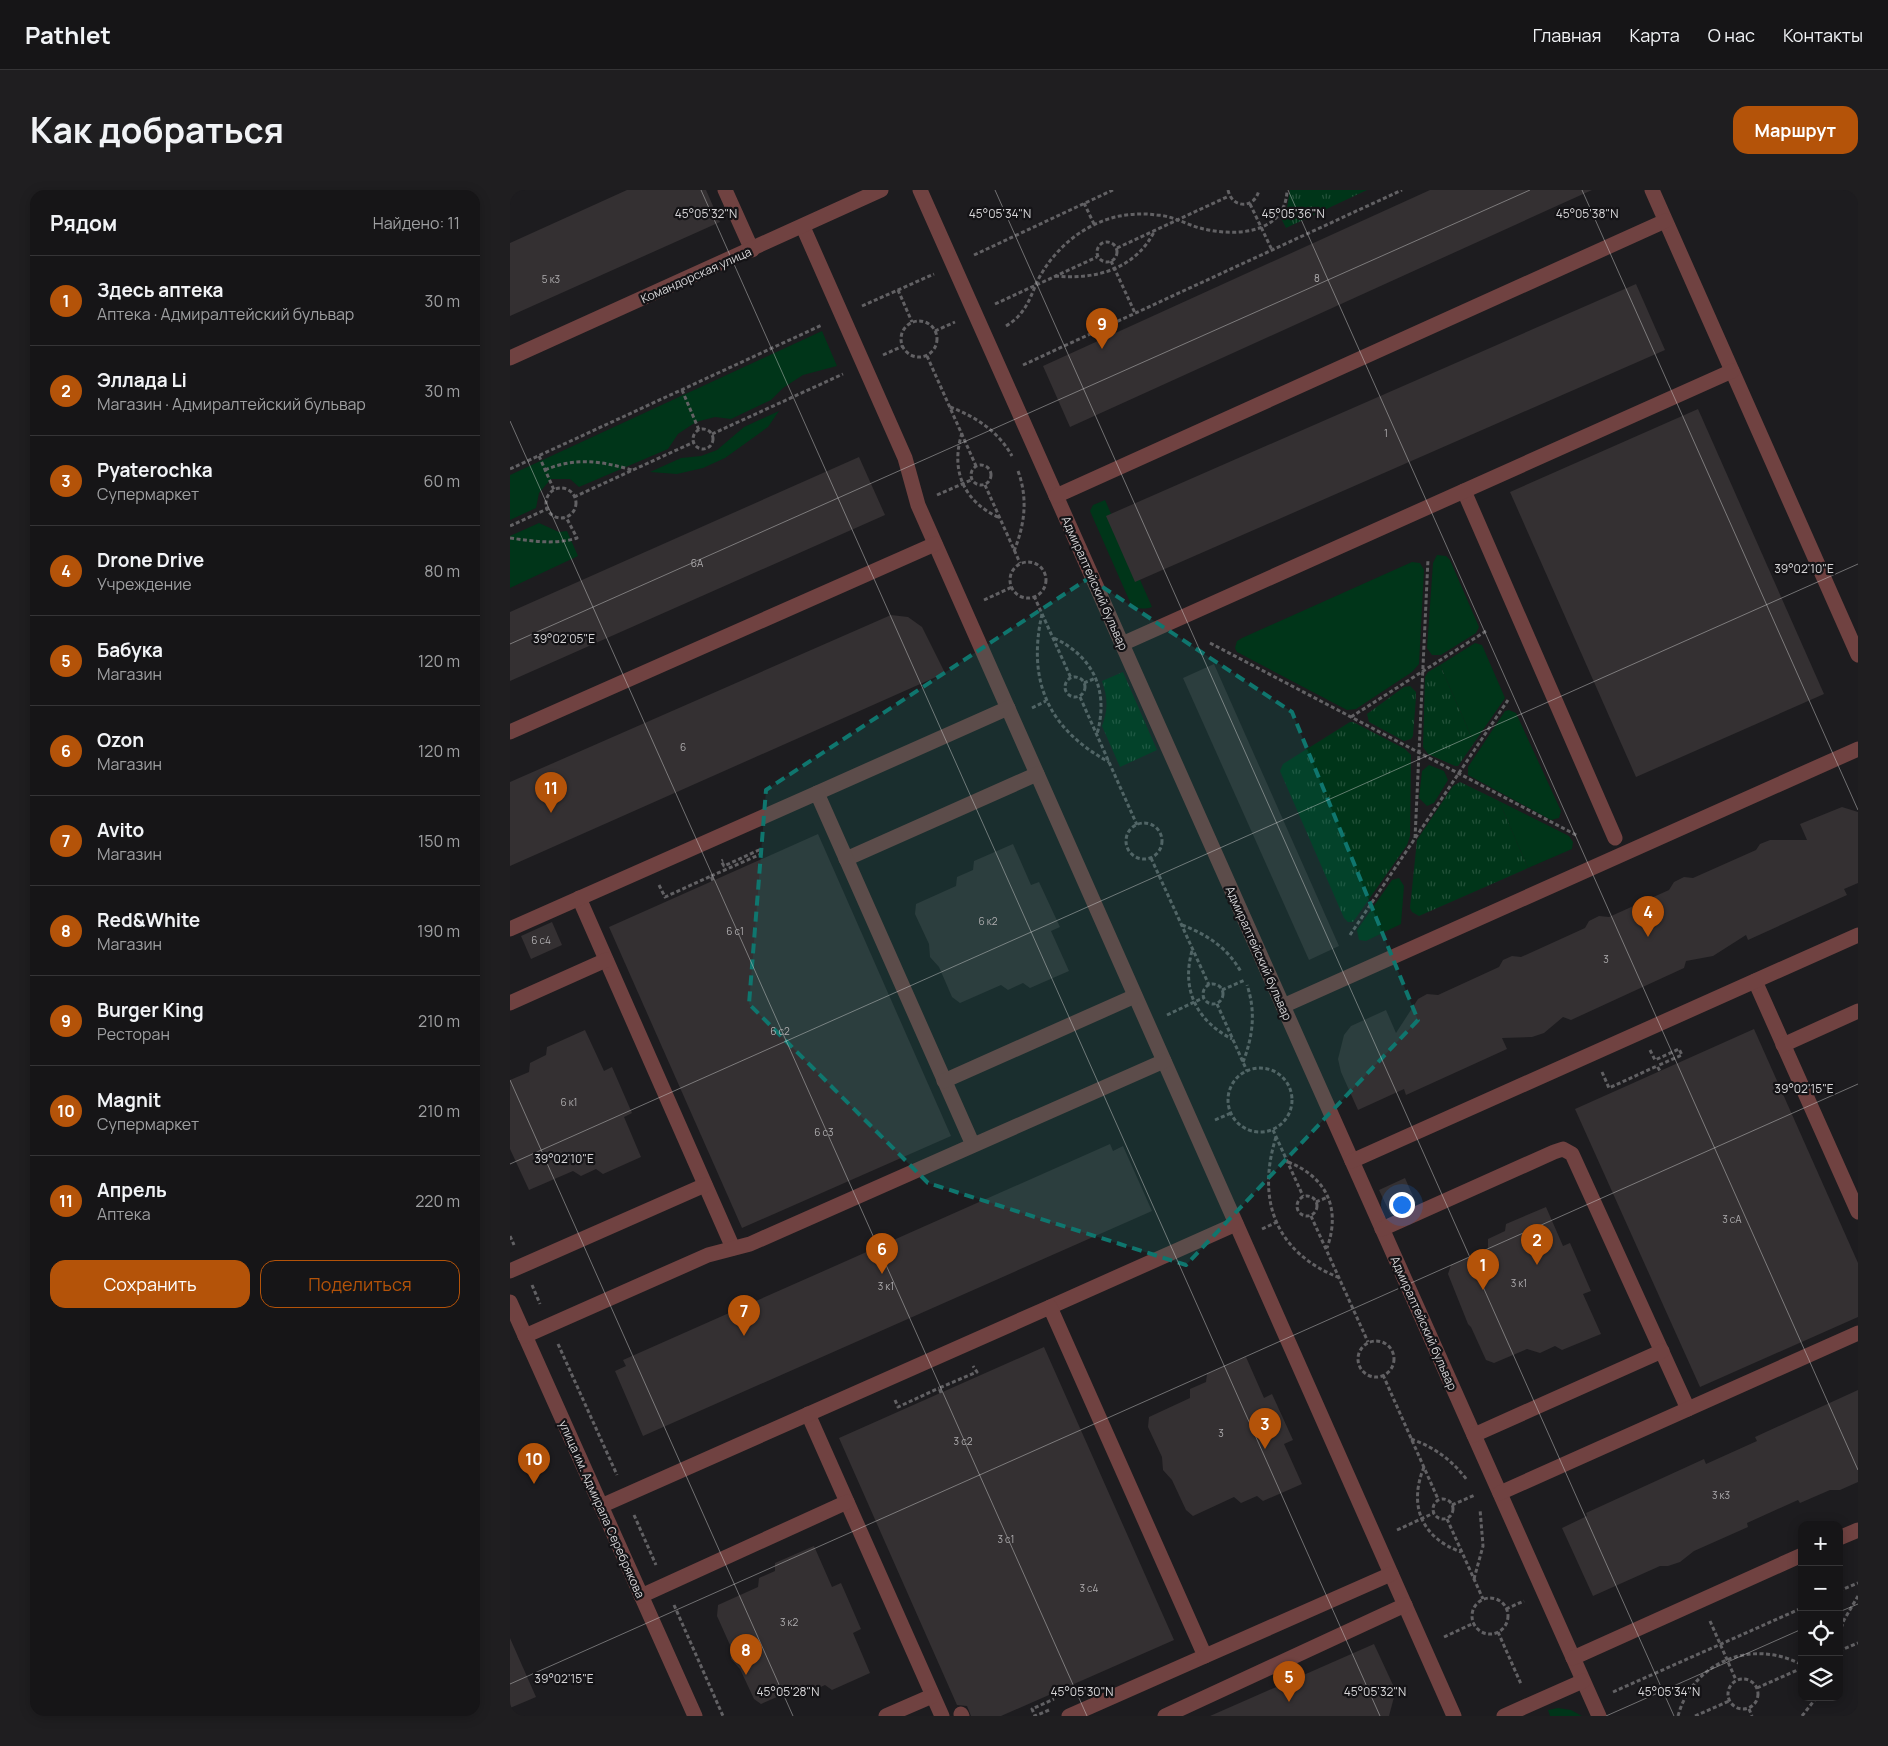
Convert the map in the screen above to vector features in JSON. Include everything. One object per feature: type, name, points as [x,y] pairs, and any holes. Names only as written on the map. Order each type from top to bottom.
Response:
[{"type":"street","points":[[725,190],[752,250]]},
{"type":"street","name":"Командорская улица","points":[[510,358],[803,227],[881,190]]},
{"type":"street","name":"Адмиралтейский бульвар","points":[[920,190],[1599,1716]]},
{"type":"street","points":[[1652,190],[1858,656]]},
{"type":"street","points":[[1056,496],[1666,221]]},
{"type":"street","points":[[803,227],[905,458],[918,506],[1454,1716]]},
{"type":"street","points":[[1122,644],[1732,371]]},
{"type":"street","points":[[1464,491],[1615,838]]},
{"type":"street","points":[[510,732],[935,544]]},
{"type":"street","points":[[510,929],[1008,708]]},
{"type":"street","points":[[1283,1006],[1858,749]]},
{"type":"street","points":[[846,859],[1037,774]]},
{"type":"street","points":[[817,793],[973,1145]]},
{"type":"street","points":[[579,898],[733,1248]]},
{"type":"street","points":[[1352,1161],[1858,935]]},
{"type":"street","points":[[510,1002],[606,960]]},
{"type":"street","points":[[1755,981],[1858,1212]]},
{"type":"street","points":[[944,1080],[1135,996]]},
{"type":"street","points":[[1783,1045],[1858,1011]]},
{"type":"street","points":[[525,1336],[708,1255],[750,1244],[1164,1061]]},
{"type":"street","points":[[1382,1229],[1563,1149],[1572,1154],[1688,1409]]},
{"type":"street","points":[[510,1271],[705,1185]]},
{"type":"street","points":[[601,1506],[1236,1224]]},
{"type":"street","name":"улица им. Адмирала Серебрякова","points":[[510,1302],[695,1716]]},
{"type":"street","points":[[1050,1307],[1205,1656]]},
{"type":"street","points":[[1500,1493],[1858,1333]]},
{"type":"street","points":[[1474,1435],[1662,1351]]},
{"type":"street","points":[[808,1414],[942,1716]]},
{"type":"street","points":[[641,1596],[847,1502]]},
{"type":"street","points":[[1843,1536],[1858,1530]]},
{"type":"street","points":[[1573,1658],[1798,1557]]},
{"type":"street","points":[[1069,1716],[1391,1574]]},
{"type":"street","points":[[1165,1716],[1405,1605]]},
{"type":"street","points":[[1504,1716],[1584,1681]]},
{"type":"street","points":[[886,1716],[932,1696]]},
{"type":"path","points":[[857,309],[1113,190]]},
{"type":"path","points":[[1228,190],[1235,202],[1242,205],[1250,204],[1256,199],[1259,190]]},
{"type":"path","points":[[999,331],[1024,311],[1046,266],[1060,249],[1076,235],[1094,224],[1115,217],[1136,214],[1157,215],[1179,219],[1198,228],[1217,232],[1247,232],[1261,228],[1280,214],[1285,203],[1287,190]]},
{"type":"path","points":[[1015,368],[1402,190]]},
{"type":"path","points":[[1117,248],[1230,196]]},
{"type":"path","points":[[1084,204],[1094,224]]},
{"type":"path","points":[[1250,204],[1272,250]]},
{"type":"path","points":[[1055,276],[1084,277],[1115,269],[1140,254],[1155,230]]},
{"type":"path","points":[[1097,257],[1097,250],[1100,244],[1112,243],[1117,248],[1117,254],[1111,262]]},
{"type":"path","points":[[1097,257],[1102,261],[1111,262]]},
{"type":"path","points":[[935,331],[1097,257]]},
{"type":"path","points":[[1111,262],[1135,313]]},
{"type":"path","points":[[898,290],[912,322]]},
{"type":"path","points":[[920,320],[928,322],[935,331],[937,343],[927,356],[911,355],[904,346],[902,334],[912,322],[920,320]]},
{"type":"path","points":[[510,469],[824,324]]},
{"type":"path","points":[[878,357],[904,346]]},
{"type":"path","points":[[927,356],[976,466]]},
{"type":"path","points":[[712,434],[846,373]]},
{"type":"path","points":[[682,390],[699,430]]},
{"type":"path","points":[[950,407],[974,418],[996,434],[1016,464],[1021,480],[1024,516],[1021,534],[1014,551]]},
{"type":"path","points":[[699,430],[708,430],[712,434],[714,440],[710,447],[698,448],[694,442],[694,436],[699,430]]},
{"type":"path","points":[[962,434],[957,459],[962,484],[978,505],[1000,518]]},
{"type":"path","points":[[574,497],[694,442]]},
{"type":"path","points":[[540,456],[554,490]]},
{"type":"path","points":[[546,470],[566,463],[584,461],[606,463],[632,470]]},
{"type":"path","points":[[983,465],[988,468],[991,474],[990,481],[985,485],[978,486],[972,480],[971,470],[976,466],[983,465]]},
{"type":"path","points":[[934,496],[972,480]]},
{"type":"path","points":[[985,485],[1020,564]]},
{"type":"path","points":[[562,489],[569,491],[574,497],[575,508],[566,517],[559,518],[552,515],[547,509],[546,502],[554,490],[562,489]]},
{"type":"path","points":[[510,526],[547,509]]},
{"type":"path","points":[[510,538],[542,543],[563,543],[577,538],[566,517]]},
{"type":"path","points":[[1415,839],[1428,559]]},
{"type":"path","points":[[1028,562],[1036,564],[1045,576],[1041,591],[1034,596],[1019,596],[1012,587],[1010,575],[1014,568],[1020,564],[1028,562]]},
{"type":"path","points":[[981,601],[1012,587]]},
{"type":"path","points":[[1034,596],[1071,678]]},
{"type":"path","points":[[1042,614],[1037,636],[1036,658],[1046,701],[1072,737],[1089,751],[1109,762]]},
{"type":"path","points":[[1351,717],[1486,631]]},
{"type":"path","points":[[1054,638],[1079,654],[1096,678],[1102,706],[1096,734]]},
{"type":"path","points":[[1210,643],[1578,836]]},
{"type":"path","points":[[1077,677],[1084,683],[1085,692],[1080,697],[1073,698],[1065,689],[1066,682],[1071,678],[1077,677]]},
{"type":"path","points":[[1084,683],[1096,678]]},
{"type":"path","points":[[1080,697],[1137,825]]},
{"type":"path","points":[[1350,935],[1508,700]]},
{"type":"path","points":[[1030,709],[1046,701]]},
{"type":"path","points":[[1137,825],[1153,825],[1162,838],[1162,846],[1152,858],[1136,857],[1126,845],[1130,830],[1137,825]]},
{"type":"path","points":[[665,897],[761,854],[759,850],[724,866],[721,861],[730,857]]},
{"type":"path","points":[[1152,858],[1208,985]]},
{"type":"path","points":[[712,876],[713,881]]},
{"type":"path","points":[[1182,925],[1213,940],[1237,965],[1245,980],[1253,1013],[1249,1046],[1243,1062]]},
{"type":"path","points":[[1193,950],[1188,976],[1194,1003],[1209,1025],[1232,1039]]},
{"type":"path","points":[[1222,990],[1245,980]]},
{"type":"path","points":[[1215,984],[1222,990],[1222,1000],[1217,1004],[1210,1005],[1204,998],[1204,989],[1208,985],[1215,984]]},
{"type":"path","points":[[1166,1015],[1204,998]]},
{"type":"path","points":[[1217,1004],[1247,1071]]},
{"type":"path","points":[[1609,1088],[1682,1055],[1680,1049],[1655,1060]]},
{"type":"path","points":[[1657,1066],[1660,1072]]},
{"type":"path","points":[[1258,1068],[1274,1072],[1287,1082],[1291,1092],[1292,1104],[1289,1114],[1282,1124],[1273,1130],[1262,1133],[1251,1132],[1241,1127],[1233,1118],[1228,1108],[1231,1086],[1238,1077],[1247,1071],[1258,1068]]},
{"type":"path","points":[[1273,1130],[1303,1196]]},
{"type":"path","points":[[1276,1137],[1270,1156],[1267,1176],[1268,1196],[1277,1222],[1292,1248],[1306,1261],[1340,1278]]},
{"type":"path","points":[[1288,1162],[1312,1175],[1328,1197],[1333,1223],[1326,1249]]},
{"type":"path","points":[[1303,1196],[1309,1196],[1316,1202],[1316,1211],[1311,1216],[1305,1216],[1300,1213],[1297,1207],[1298,1201],[1303,1196]]},
{"type":"path","points":[[1316,1202],[1328,1197]]},
{"type":"path","points":[[1311,1216],[1368,1342]]},
{"type":"path","points":[[1262,1229],[1277,1222]]},
{"type":"path","points":[[1368,1342],[1384,1343],[1390,1348],[1393,1363],[1383,1375],[1375,1377],[1367,1375],[1361,1370],[1358,1354],[1368,1342]]},
{"type":"path","points":[[902,1397],[895,1400],[898,1407],[977,1372],[974,1365],[967,1368]]},
{"type":"path","points":[[1383,1375],[1438,1499]]},
{"type":"path","points":[[1411,1439],[1428,1445],[1456,1466],[1475,1495],[1481,1511],[1483,1546],[1474,1579]]},
{"type":"path","points":[[1424,1467],[1417,1493],[1421,1519],[1428,1531],[1438,1540],[1462,1552]]},
{"type":"path","points":[[1452,1505],[1475,1495]]},
{"type":"path","points":[[1438,1499],[1445,1499],[1452,1505],[1452,1514],[1447,1519],[1441,1519],[1434,1513],[1434,1504],[1438,1499]]},
{"type":"path","points":[[1397,1530],[1434,1513]]},
{"type":"path","points":[[1447,1519],[1483,1599]]},
{"type":"path","points":[[1843,1589],[1858,1583]]},
{"type":"path","points":[[1843,1623],[1858,1596]]},
{"type":"path","points":[[1483,1599],[1499,1600],[1506,1609],[1508,1620],[1498,1632],[1490,1634],[1482,1632],[1474,1623],[1473,1611],[1476,1604],[1483,1599]]},
{"type":"path","points":[[1701,1600],[1736,1680]]},
{"type":"path","points":[[1592,1701],[1798,1610]]},
{"type":"path","points":[[1444,1637],[1474,1623]]},
{"type":"path","points":[[1498,1632],[1524,1691]]},
{"type":"path","points":[[1843,1649],[1858,1643]]},
{"type":"path","points":[[1678,1716],[1688,1692],[1698,1678],[1712,1667],[1727,1659],[1759,1653],[1774,1654],[1798,1665]]},
{"type":"path","points":[[1757,1688],[1798,1669]]},
{"type":"path","points":[[1744,1679],[1752,1682],[1757,1688],[1756,1704],[1749,1709],[1741,1710],[1734,1707],[1729,1701],[1727,1693],[1730,1685],[1736,1680],[1744,1679]]},
{"type":"path","points":[[1694,1716],[1729,1701]]},
{"type":"path","points":[[1802,1716],[1814,1701]]},
{"type":"path","points":[[1749,1709],[1752,1716]]},
{"type":"highlighted area","points":[[1089,578],[1292,712],[1418,1020],[1186,1265],[928,1183],[749,1004],[766,790]]},
{"type":"green space","points":[[1290,190],[1367,190],[1286,228],[1281,218],[1287,208]]},
{"type":"green space","points":[[822,331],[837,366],[803,375],[783,388],[771,400],[731,419],[715,417],[696,422],[678,434],[668,449],[579,487],[570,479],[551,479],[539,493],[536,508],[510,520],[510,475]]},
{"type":"green space","points":[[779,411],[768,427],[725,458],[703,468],[677,474],[650,472],[681,458],[701,456],[717,450],[744,427]]},
{"type":"green space","points":[[1105,500],[1152,607],[1140,608],[1130,602],[1090,511],[1093,505]]},
{"type":"green space","points":[[539,523],[559,532],[567,531],[578,556],[510,588],[510,536]]},
{"type":"green space","points":[[1437,555],[1446,556],[1450,560],[1479,627],[1476,633],[1441,655],[1432,655],[1427,648],[1433,563]]},
{"type":"green space","points":[[1412,562],[1420,563],[1424,570],[1419,664],[1412,672],[1356,709],[1347,710],[1237,652],[1235,648],[1237,641],[1242,638]]},
{"type":"green space","points":[[1475,643],[1482,645],[1505,698],[1474,743],[1440,665]]},
{"type":"green space","points":[[1440,665],[1474,743],[1458,766],[1428,754],[1423,747],[1425,677],[1428,672]]},
{"type":"green space","points":[[1123,672],[1157,750],[1120,767],[1102,726],[1106,704],[1102,681]]},
{"type":"green space","points":[[1410,686],[1416,692],[1413,736],[1411,739],[1404,741],[1369,722],[1367,714],[1404,687]]},
{"type":"green space","points":[[1509,710],[1516,713],[1561,811],[1559,818],[1551,820],[1468,775],[1468,767],[1505,711]]},
{"type":"green space","points":[[1350,722],[1405,749],[1411,755],[1410,836],[1407,845],[1353,922],[1348,922],[1344,918],[1280,771],[1283,764]]},
{"type":"green space","points":[[1429,765],[1444,771],[1448,780],[1434,803],[1427,806],[1419,798],[1422,771]]},
{"type":"green space","points":[[1460,782],[1499,801],[1528,868],[1419,916],[1412,912],[1410,908],[1417,840],[1453,786]]},
{"type":"green space","points":[[1499,801],[1569,836],[1573,842],[1572,849],[1528,868]]},
{"type":"green space","points":[[1399,878],[1404,886],[1401,924],[1366,941],[1359,940],[1357,930],[1392,880]]},
{"type":"green space","points":[[1558,1708],[1571,1710],[1582,1716],[1550,1716],[1548,1710]]},
{"type":"building","points":[[627,190],[706,190],[720,222],[510,316],[510,243]]},
{"type":"building","points":[[1430,190],[1592,190],[1070,427],[1043,366]]},
{"type":"building","points":[[1636,284],[1665,350],[1135,582],[1106,516]]},
{"type":"building","points":[[1698,409],[1824,694],[1636,777],[1510,492]]},
{"type":"building","points":[[859,457],[885,515],[510,681],[510,612]]},
{"type":"building","points":[[891,615],[908,617],[922,627],[945,673],[510,866],[510,782]]},
{"type":"building","points":[[1214,664],[1339,946],[1309,960],[1183,678]]},
{"type":"building","points":[[1842,807],[1858,812],[1858,883],[1844,889],[1847,895],[1748,940],[1746,935],[1713,956],[1686,961],[1684,968],[1571,1020],[1563,1017],[1544,1033],[1532,1037],[1502,1038],[1507,1049],[1406,1095],[1404,1089],[1358,1110],[1341,1072],[1338,1059],[1344,1035],[1351,1026],[1386,1010],[1396,1033],[1418,999],[1427,994],[1438,995],[1499,967],[1503,960],[1512,956],[1521,957],[1585,928],[1589,921],[1599,916],[1609,917],[1669,890],[1674,882],[1684,877],[1693,878],[1756,850],[1760,844],[1770,840],[1807,840],[1800,824]]},
{"type":"building","points":[[818,834],[951,1136],[742,1228],[609,927]]},
{"type":"building","points":[[1013,844],[1031,885],[1039,882],[1060,927],[1051,931],[1069,971],[1030,988],[1023,983],[1008,990],[1001,985],[960,1003],[952,997],[939,967],[930,957],[929,944],[915,914],[916,904],[956,886],[957,877],[973,870],[974,861]]},
{"type":"building","points":[[552,922],[562,945],[531,959],[521,936]]},
{"type":"building","points":[[1754,1029],[1858,1263],[1858,1317],[1700,1387],[1575,1109]]},
{"type":"building","points":[[585,1030],[604,1071],[612,1067],[632,1113],[624,1117],[641,1157],[603,1174],[596,1169],[581,1176],[573,1171],[529,1190],[510,1149],[510,1080],[529,1072],[530,1063],[546,1055],[547,1047]]},
{"type":"building","points":[[1110,1144],[1113,1151],[1123,1146],[1152,1211],[643,1436],[615,1371],[626,1366],[623,1360]]},
{"type":"building","points":[[1405,1178],[1416,1203],[1391,1215],[1379,1190]]},
{"type":"building","points":[[1546,1207],[1563,1246],[1570,1243],[1591,1291],[1583,1294],[1601,1334],[1562,1350],[1555,1346],[1540,1353],[1527,1349],[1494,1363],[1486,1360],[1468,1324],[1448,1274],[1451,1265],[1488,1249],[1488,1239],[1505,1231],[1506,1224]]},
{"type":"building","points":[[1044,1347],[1174,1640],[1001,1716],[971,1716],[967,1706],[957,1705],[839,1438]]},
{"type":"building","points":[[1246,1357],[1264,1398],[1272,1394],[1293,1440],[1284,1444],[1302,1484],[1263,1501],[1257,1496],[1241,1503],[1234,1497],[1193,1516],[1186,1510],[1172,1480],[1163,1470],[1162,1457],[1148,1427],[1149,1417],[1190,1398],[1190,1389],[1206,1382],[1207,1374]]},
{"type":"building","points":[[1858,1390],[1858,1482],[1840,1490],[1830,1490],[1800,1503],[1798,1500],[1747,1523],[1748,1527],[1694,1551],[1680,1562],[1668,1566],[1660,1566],[1593,1596],[1562,1528],[1587,1516],[1586,1513],[1704,1459],[1706,1464],[1757,1441],[1755,1437]]},
{"type":"building","points":[[814,1546],[832,1587],[841,1583],[861,1629],[853,1633],[870,1673],[832,1690],[825,1685],[810,1692],[802,1686],[761,1704],[754,1699],[740,1669],[731,1659],[730,1645],[717,1616],[718,1605],[758,1587],[759,1578],[775,1571],[775,1563]]},
{"type":"building","points":[[510,1638],[536,1697],[510,1708]]},
{"type":"building","points":[[1374,1644],[1393,1685],[1394,1697],[1389,1716],[1210,1716]]},
{"type":"place","name":"Burger King","points":[[1102,349]]},
{"type":"place","name":"Апрель","points":[[551,813]]},
{"type":"place","name":"Drone Drive","points":[[1648,937]]},
{"type":"place","name":"Эллада Li","points":[[1537,1265]]},
{"type":"place","name":"Ozon","points":[[882,1274]]},
{"type":"place","name":"Здесь аптека","points":[[1483,1290]]},
{"type":"place","name":"Avito","points":[[744,1336]]},
{"type":"place","name":"Pyaterochka","points":[[1265,1449]]},
{"type":"place","name":"Magnit","points":[[534,1484]]},
{"type":"place","name":"Red&White","points":[[746,1675]]},
{"type":"place","name":"Бабука","points":[[1289,1702]]}]
